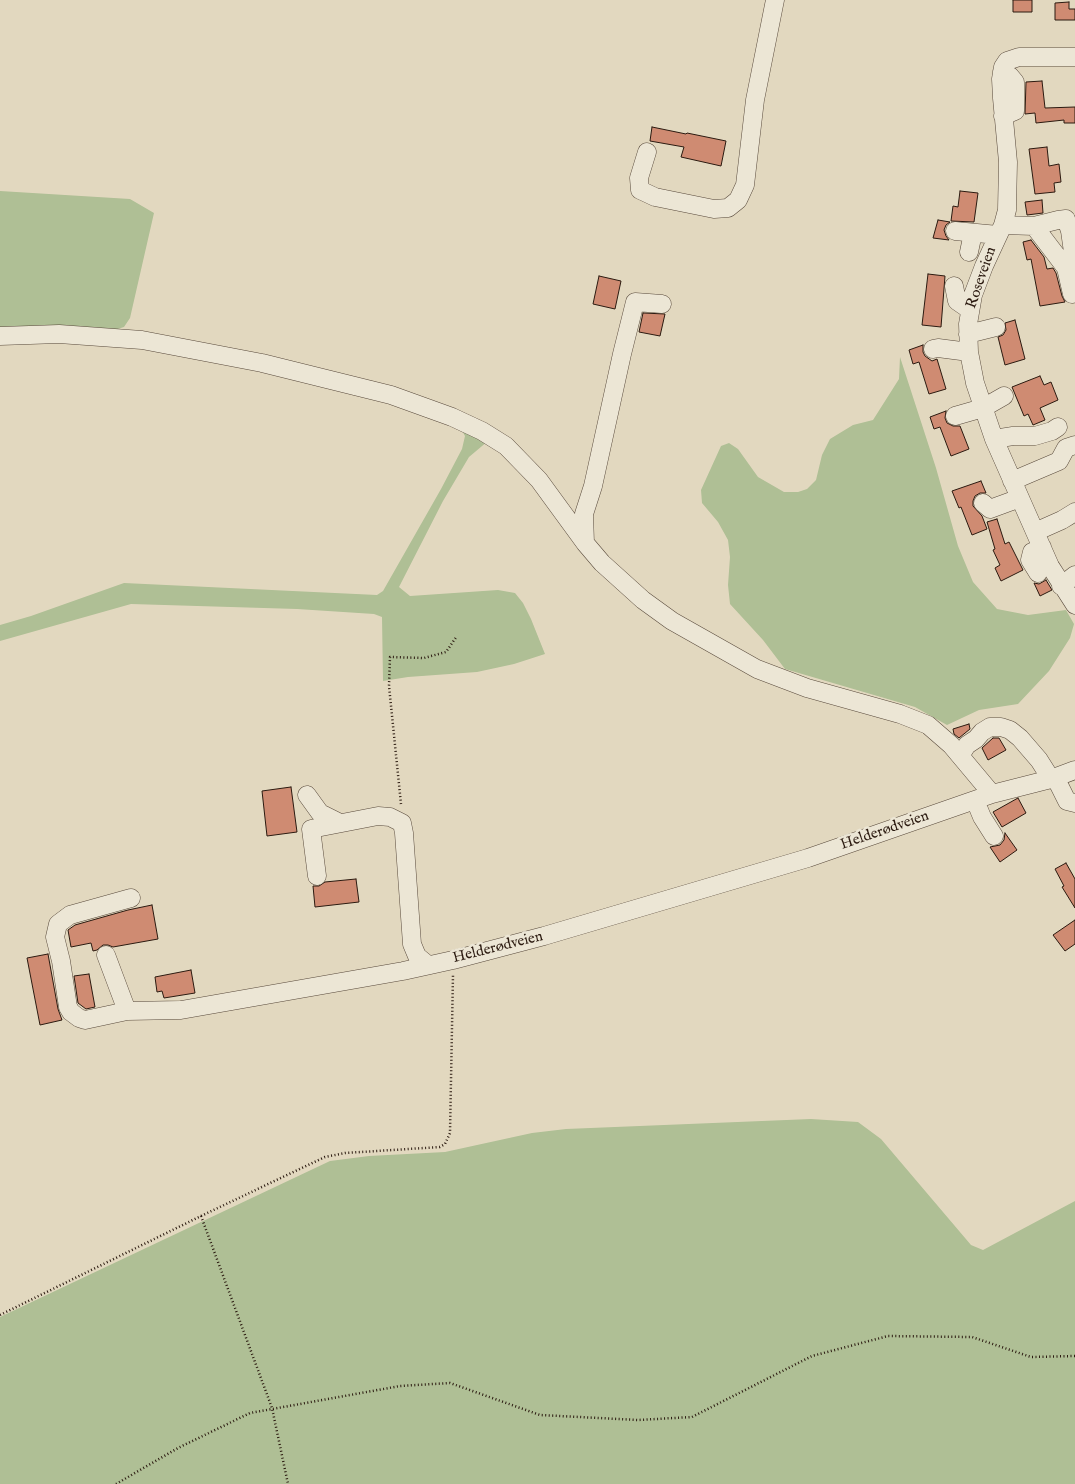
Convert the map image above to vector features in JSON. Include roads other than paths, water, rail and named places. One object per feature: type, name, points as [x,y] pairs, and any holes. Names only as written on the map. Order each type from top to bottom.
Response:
[{"type":"street","points":[[647,152],[639,178],[640,190],[655,198],[714,209],[728,208],[738,200],[745,185],[755,100],[775,0]]},
{"type":"street","name":"Roseveien","points":[[1075,57],[1013,58],[1004,64],[1002,72],[1003,116],[1017,224],[984,266],[970,310],[968,334],[969,352],[975,383],[994,439],[1038,540],[1068,580],[1075,605]]},
{"type":"street","points":[[954,231],[973,233],[1017,224],[1071,219],[1070,231],[1075,266]]},
{"type":"street","points":[[1017,224],[1066,268],[1072,294]]},
{"type":"street","points":[[969,252],[973,233]]},
{"type":"street","points":[[954,286],[957,301],[970,310]]},
{"type":"street","points":[[585,543],[584,514],[593,486],[635,302],[662,304]]},
{"type":"street","points":[[968,334],[996,327]]},
{"type":"street","points":[[0,336],[59,334],[142,340],[262,363],[342,382],[399,398],[452,417],[482,431],[506,446],[539,480],[585,543],[614,575],[643,600],[672,621],[757,669],[807,688],[900,714],[928,724],[945,739],[992,794]]},
{"type":"street","points":[[933,349],[969,352]]},
{"type":"street","points":[[955,416],[983,408],[1004,396]]},
{"type":"street","points":[[994,439],[1013,436],[1035,436],[1058,428]]},
{"type":"street","points":[[1012,481],[1058,461],[1066,448],[1075,445]]},
{"type":"street","points":[[983,503],[990,509],[1020,498]]},
{"type":"street","points":[[1038,573],[1030,560],[1038,540],[1075,512]]},
{"type":"street","points":[[960,756],[967,745],[990,727],[1001,727],[1010,730],[1020,738],[1060,783],[1067,801],[1075,802]]},
{"type":"street","name":"Helderødveien","points":[[131,898],[70,915],[58,924],[55,937],[62,962],[68,1007],[71,1012],[85,1020],[127,1011],[181,1010],[395,973],[453,960],[544,936],[808,858],[992,794],[1060,783],[1075,770]]},
{"type":"street","points":[[307,795],[320,813],[338,822]]},
{"type":"street","points":[[975,800],[982,817],[994,836]]},
{"type":"street","points":[[317,876],[311,829],[338,822],[378,816],[390,817],[402,823],[412,944],[417,956],[428,966]]},
{"type":"street","points":[[106,955],[127,1011]]}]
